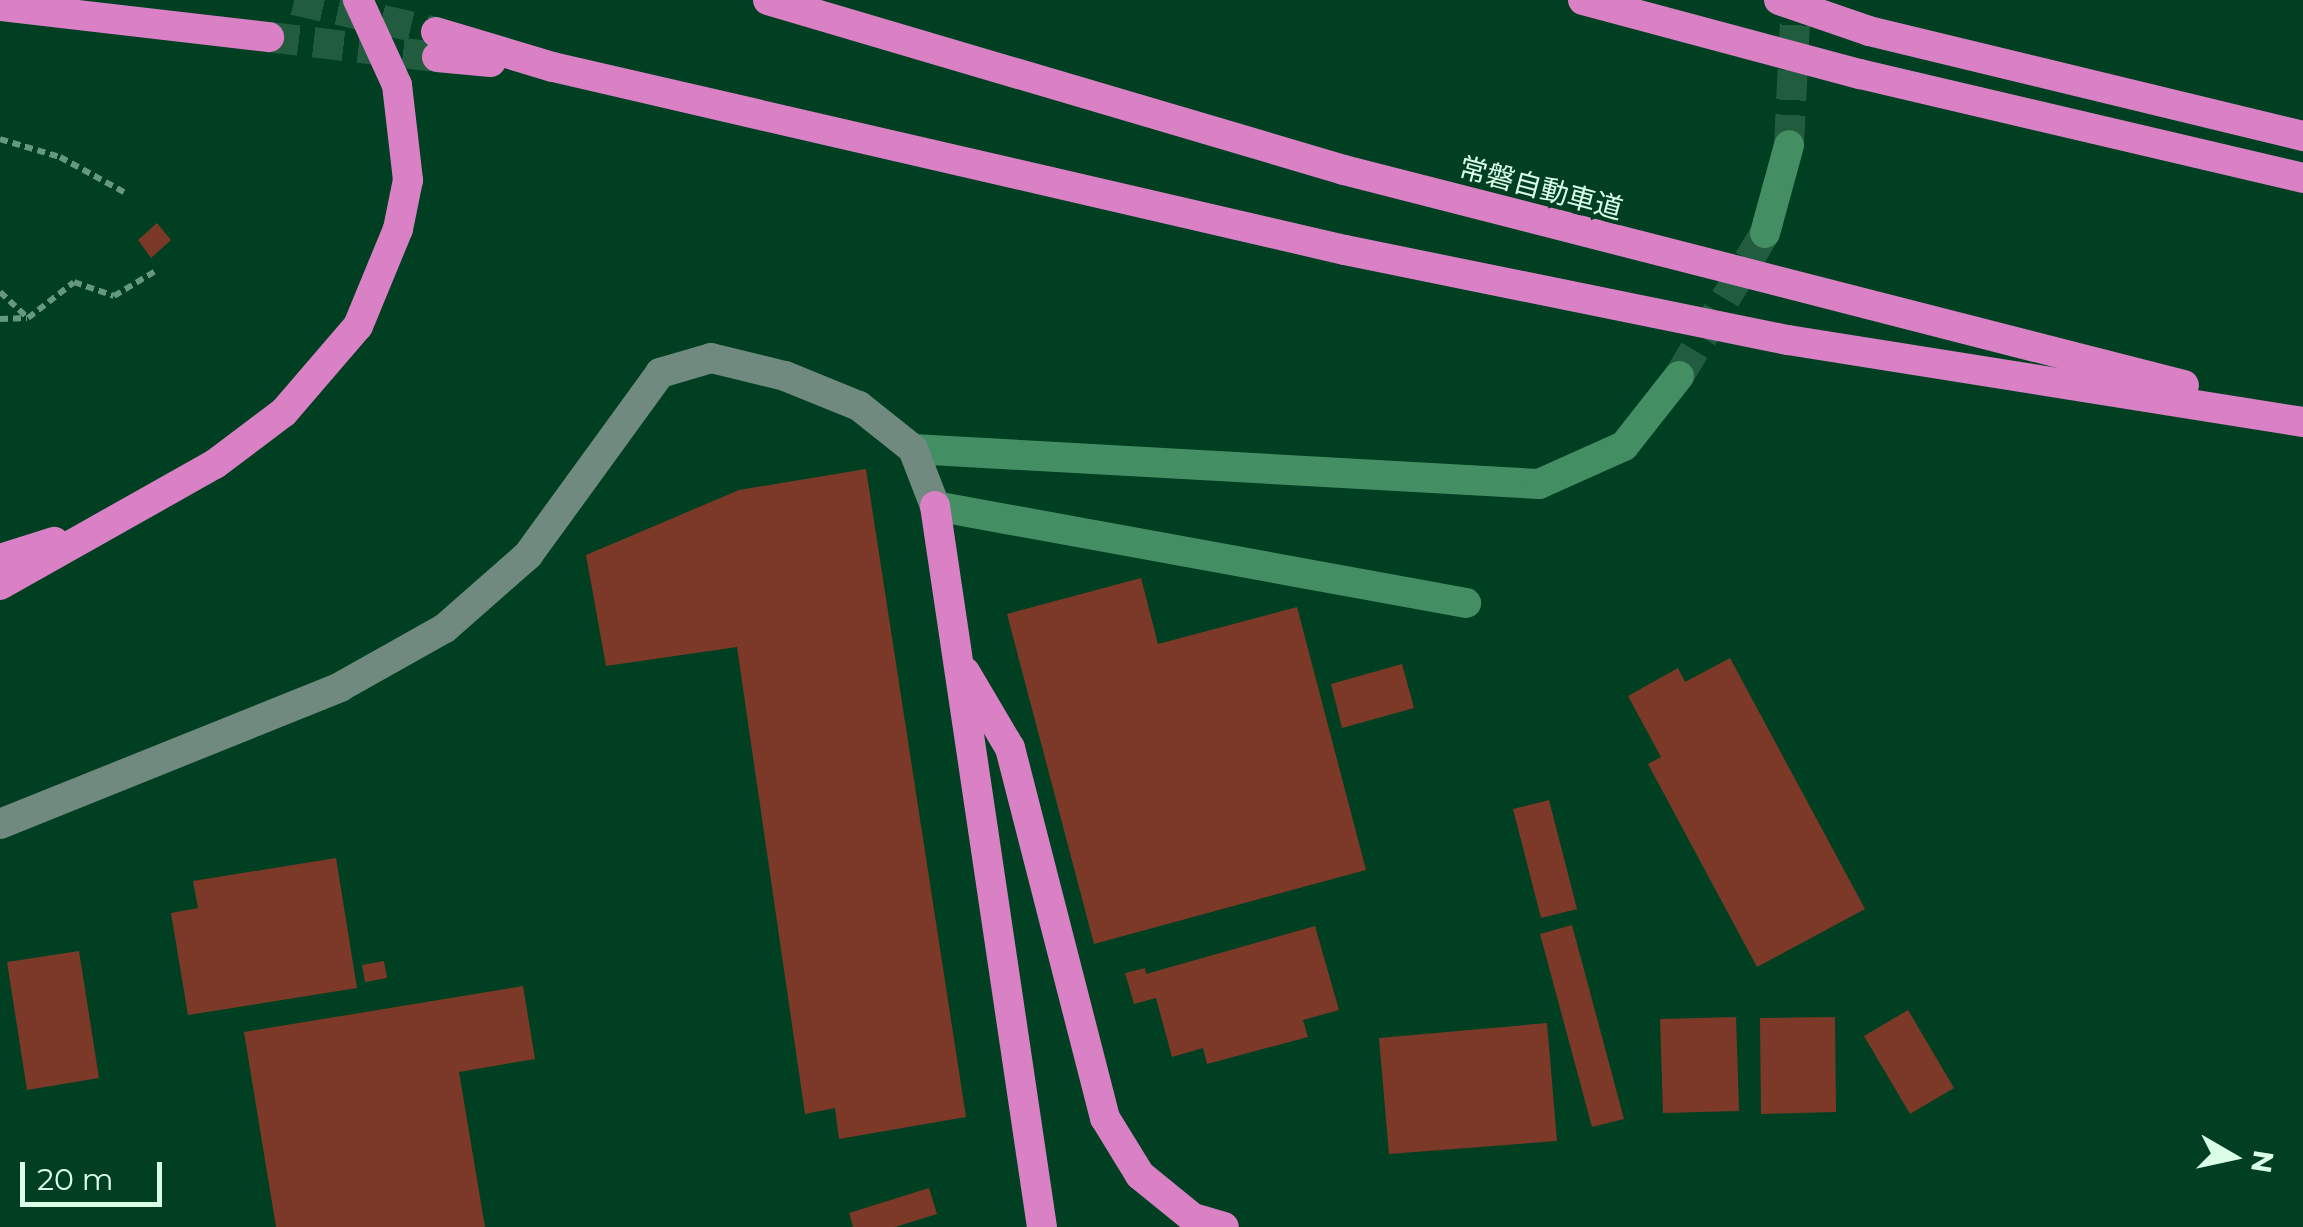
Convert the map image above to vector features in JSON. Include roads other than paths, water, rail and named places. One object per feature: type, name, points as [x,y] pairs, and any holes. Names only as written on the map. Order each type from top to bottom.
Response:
[{"type":"highway","points":[[0,585],[215,464],[284,412],[358,326],[398,230],[408,180],[396,85],[358,0]]},
{"type":"highway","name":"常磐自動車道","points":[[768,0],[1344,170],[2303,418]]},
{"type":"highway","points":[[1584,0],[1860,74],[2303,178]]},
{"type":"highway","points":[[1780,0],[1869,31],[2303,136]]},
{"type":"highway","points":[[0,6],[270,37]]},
{"type":"highway","points":[[436,45],[553,67],[1345,250],[1788,340],[2303,418]]},
{"type":"highway","points":[[935,506],[1042,1227]]},
{"type":"highway","points":[[0,559],[34,545],[85,538]]},
{"type":"highway","points":[[956,657],[1010,748],[1105,1118],[1140,1175],[1194,1218],[1224,1227]]},
{"type":"highway","points":[[1017,1227],[1036,1192]]},
{"type":"street","points":[[1765,233],[1789,145]]},
{"type":"street","points":[[0,824],[340,687],[444,628],[528,556],[660,373],[712,358],[785,376],[859,406],[913,449],[935,506],[1466,603]]},
{"type":"street","points":[[913,449],[1539,484],[1624,446],[1680,376]]},
{"type":"tunnel","points":[[294,0],[436,32]]},
{"type":"tunnel","points":[[1789,145],[1796,0]]},
{"type":"tunnel","points":[[269,37],[437,57]]},
{"type":"tunnel","points":[[1679,376],[1765,233]]}]
